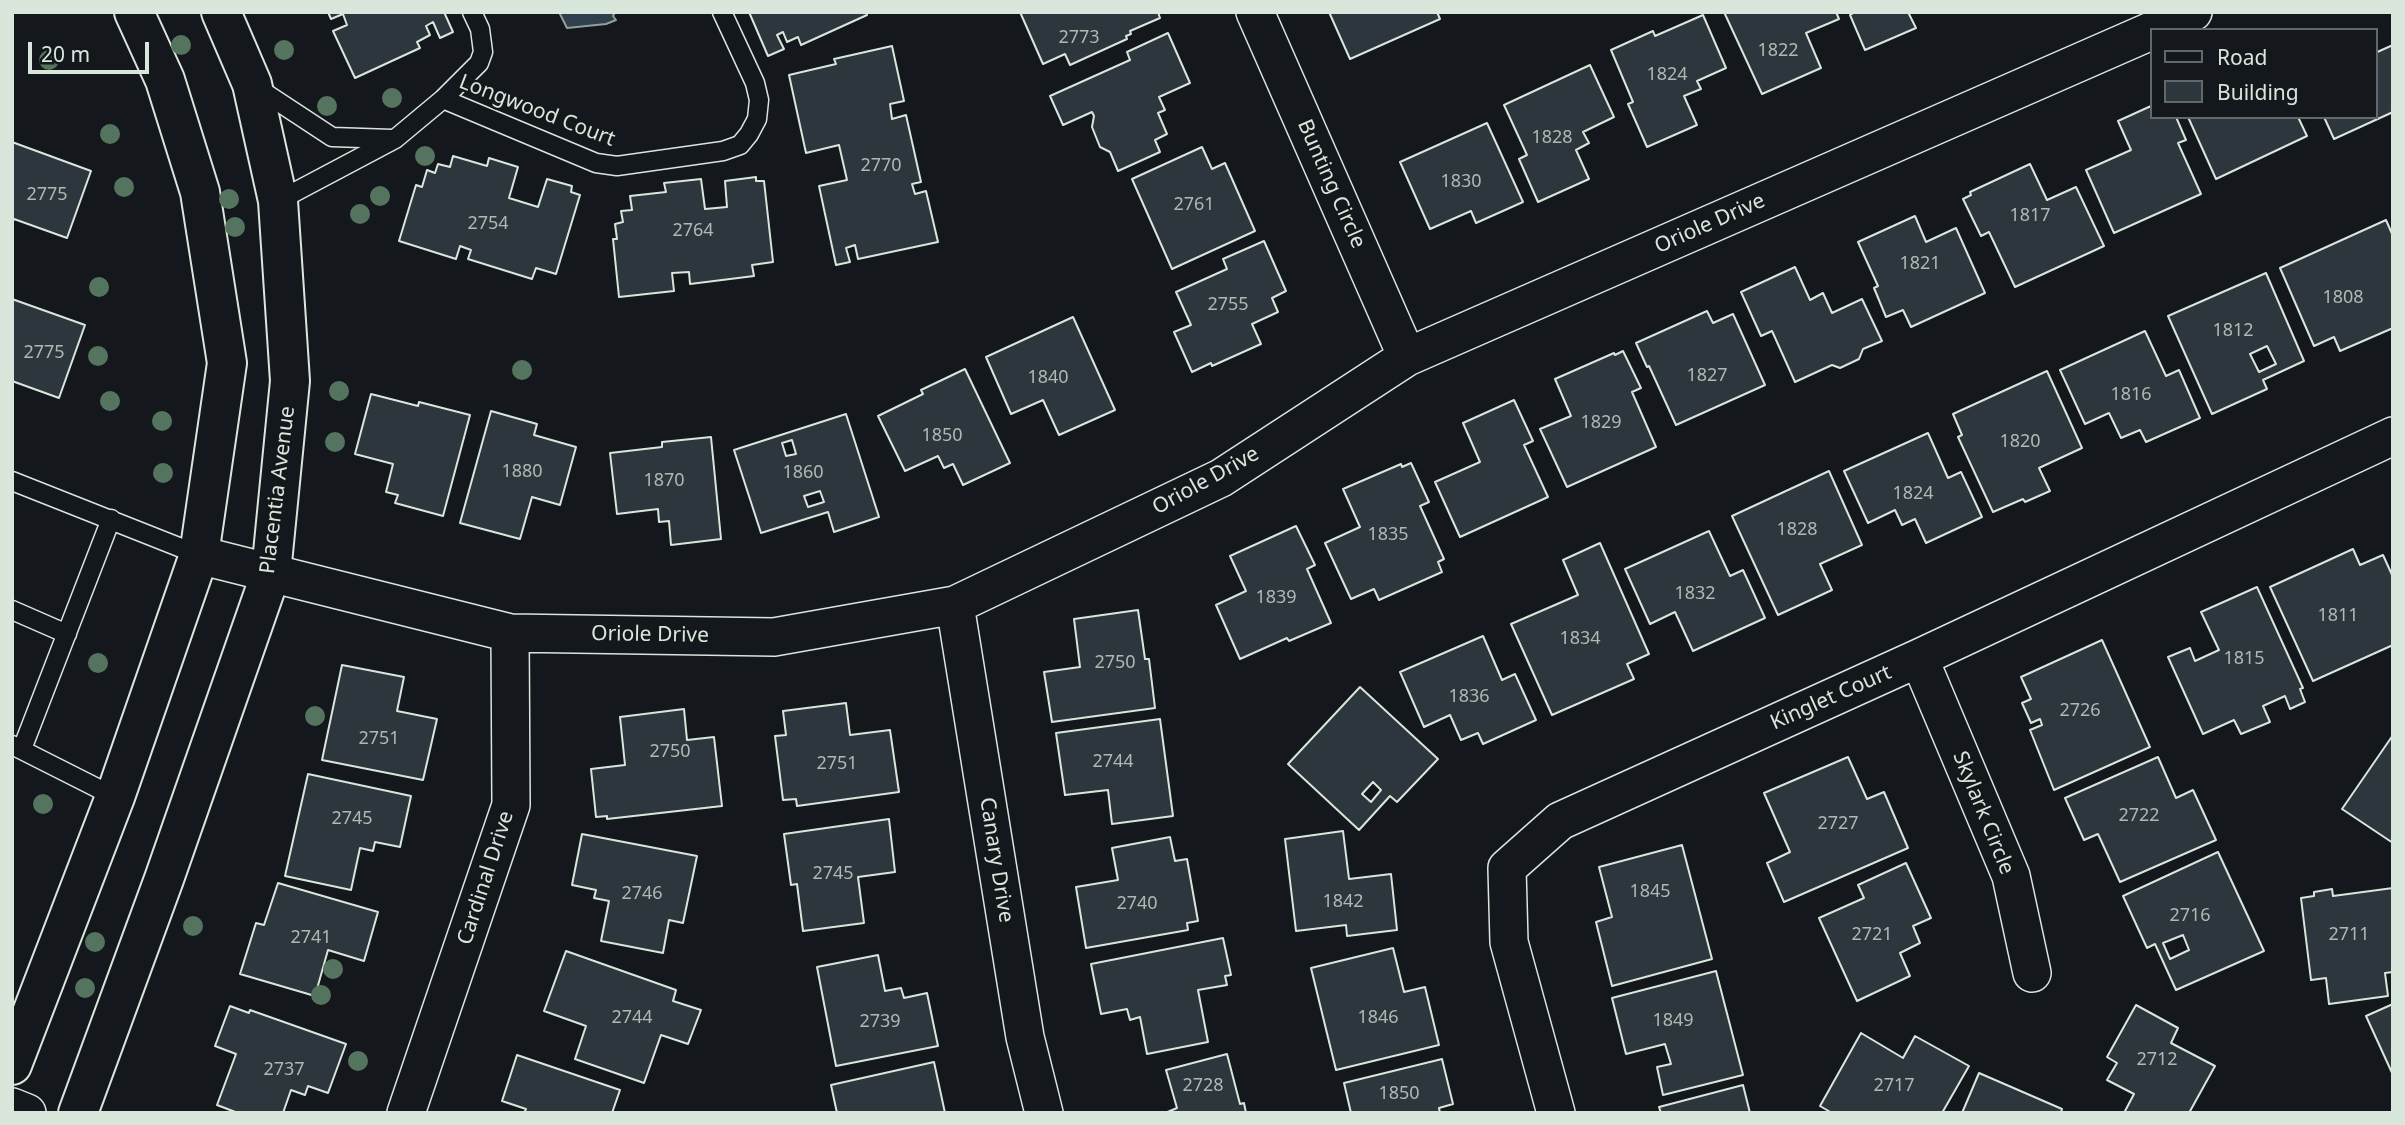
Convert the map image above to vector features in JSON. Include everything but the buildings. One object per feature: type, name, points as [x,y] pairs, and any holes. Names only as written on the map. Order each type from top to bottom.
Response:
[{"type":"main road","points":[[12,1065],[115,797],[199,555],[227,363],[200,192],[165,80],[134,12]]},
{"type":"main road","name":"Placentia Avenue","points":[[78,1113],[164,879],[271,573],[290,381],[278,201],[252,84],[221,12]]},
{"type":"street","name":"Bunting Circle","points":[[1255,12],[1407,357]]},
{"type":"street","name":"Oriole Drive","points":[[2157,28],[2193,12]]},
{"type":"street","name":"Oriole Drive","points":[[199,555],[510,633],[774,637],[955,605],[1221,478],[1407,357],[2150,31]]},
{"type":"street","name":"Kinglet Court","points":[[1556,1113],[1509,942],[1507,868],[1560,821],[2393,436]]},
{"type":"street","name":"Canary Drive","points":[[955,605],[1025,1037],[1044,1113]]},
{"type":"street","name":"Cardinal Drive","points":[[406,1113],[511,805],[510,633]]},
{"type":"street","name":"Skylark Circle","points":[[1919,657],[2011,876],[2032,974]]},
{"type":"street","points":[[12,1107],[27,1113]]},
{"type":"lane","points":[[443,99],[479,63],[483,52],[480,29],[472,12]]},
{"type":"lane","name":"Longwood Court","points":[[278,201],[395,139],[443,99],[596,163],[617,166],[723,151],[740,145],[757,118],[759,100],[755,83],[722,12]]},
{"type":"lane","points":[[252,84],[332,137],[395,139]]},
{"type":"lane","points":[[12,481],[199,555]]},
{"type":"lane","points":[[111,519],[67,634],[17,747],[115,797]]},
{"type":"lane","points":[[12,610],[67,634]]},
{"type":"water","points":[[559,12],[615,12],[613,16],[616,20],[606,24],[567,28]]}]
